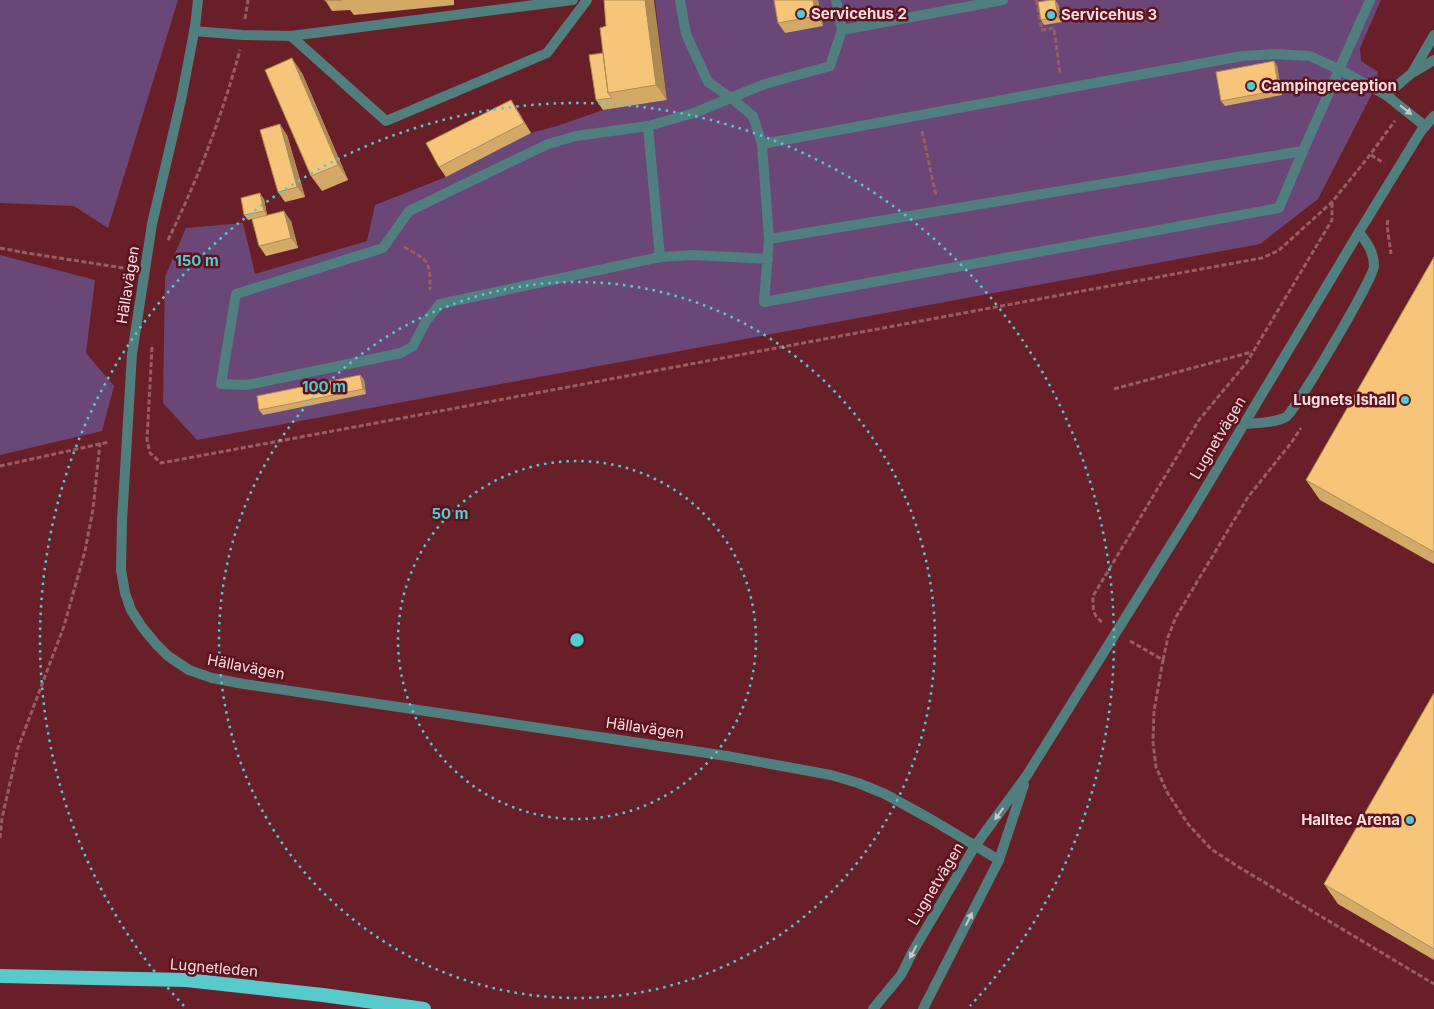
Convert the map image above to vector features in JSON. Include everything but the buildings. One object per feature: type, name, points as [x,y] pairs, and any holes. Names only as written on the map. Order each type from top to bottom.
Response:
[{"type":"highway","name":"Lugnetleden","points":[[0,976],[186,980],[323,995],[424,1009]]},
{"type":"street","name":"Hällavägen","points":[[198,0],[181,100],[152,224],[132,354],[121,570],[125,593],[131,610],[156,644],[168,656],[189,670],[212,678],[727,756],[831,775],[858,782],[885,794],[934,820],[999,860]]},
{"type":"street","points":[[194,31],[291,36],[573,0]]},
{"type":"street","points":[[291,36],[386,121],[547,53],[587,0]]},
{"type":"street","points":[[680,0],[686,34],[708,82],[753,116],[762,144],[769,240],[764,302],[1279,208],[1370,0]]},
{"type":"street","points":[[768,260],[693,255],[660,257],[440,304],[426,321],[413,346],[401,353],[247,385],[221,384],[236,294],[383,248],[409,211],[548,144],[576,136],[648,126],[694,114],[765,84],[830,66],[842,30],[836,0]]},
{"type":"street","points":[[842,30],[1004,0]]},
{"type":"street","points":[[1412,73],[1434,35]]},
{"type":"street","points":[[762,144],[1242,56],[1275,54],[1310,56],[1340,70],[1386,94],[1426,126]]},
{"type":"street","points":[[1386,94],[1412,73],[1434,60]]},
{"type":"street","name":"Lugnetvägen","points":[[873,1009],[901,975],[913,951],[975,846],[1027,775],[1118,631],[1245,424],[1359,232],[1421,131],[1434,116]]},
{"type":"street","points":[[648,126],[660,257]]},
{"type":"street","points":[[769,240],[1303,151]]},
{"type":"street","points":[[1245,424],[1268,422],[1287,416],[1320,366],[1367,284],[1374,267],[1372,250],[1359,232]]},
{"type":"street","name":"Lugnetvägen","points":[[923,1009],[999,860],[1027,775]]},
{"type":"path","points":[[168,242],[199,173],[220,117],[240,51],[248,0]]},
{"type":"path","points":[[1036,0],[1042,30],[1054,28],[1062,90]]},
{"type":"path","points":[[152,341],[147,440],[150,454],[161,463],[532,395],[915,321],[1262,258],[1278,251],[1332,202],[1371,155],[1404,108]]},
{"type":"path","points":[[919,116],[939,211]]},
{"type":"path","points":[[1332,202],[1332,220],[1247,362],[1199,420],[1093,596],[1092,611],[1132,642],[1163,660],[1154,711],[1152,742],[1156,767],[1167,792],[1188,824],[1211,849],[1237,866],[1434,984]]},
{"type":"path","points":[[386,242],[404,246],[422,256],[430,269],[430,293],[426,321]]},
{"type":"path","points":[[0,248],[145,271]]},
{"type":"path","points":[[1114,389],[1253,352]]},
{"type":"path","points":[[0,466],[100,443],[93,509],[84,551],[64,626],[18,748],[2,818],[0,838]]},
{"type":"shaded area","points":[[0,0],[178,0],[108,228],[74,206],[0,203]]},
{"type":"shaded area","points":[[655,0],[1381,0],[1360,48],[1361,61],[1378,72],[1375,88],[1318,199],[1260,244],[197,440],[163,403],[165,277],[186,228],[243,223],[255,274],[367,241],[375,205],[446,177],[531,133],[603,110],[667,100]]},
{"type":"shaded area","points":[[0,255],[95,280],[86,353],[114,386],[102,431],[0,455]]},
{"type":"place","name":"Servicehus 2","points":[[801,14]]},
{"type":"place","name":"Servicehus 3","points":[[1051,15]]},
{"type":"place","name":"Campingreception","points":[[1251,86]]},
{"type":"place","name":"Lugnets Ishall","points":[[1405,400]]},
{"type":"place","name":"Halltec Arena","points":[[1410,820]]}]
